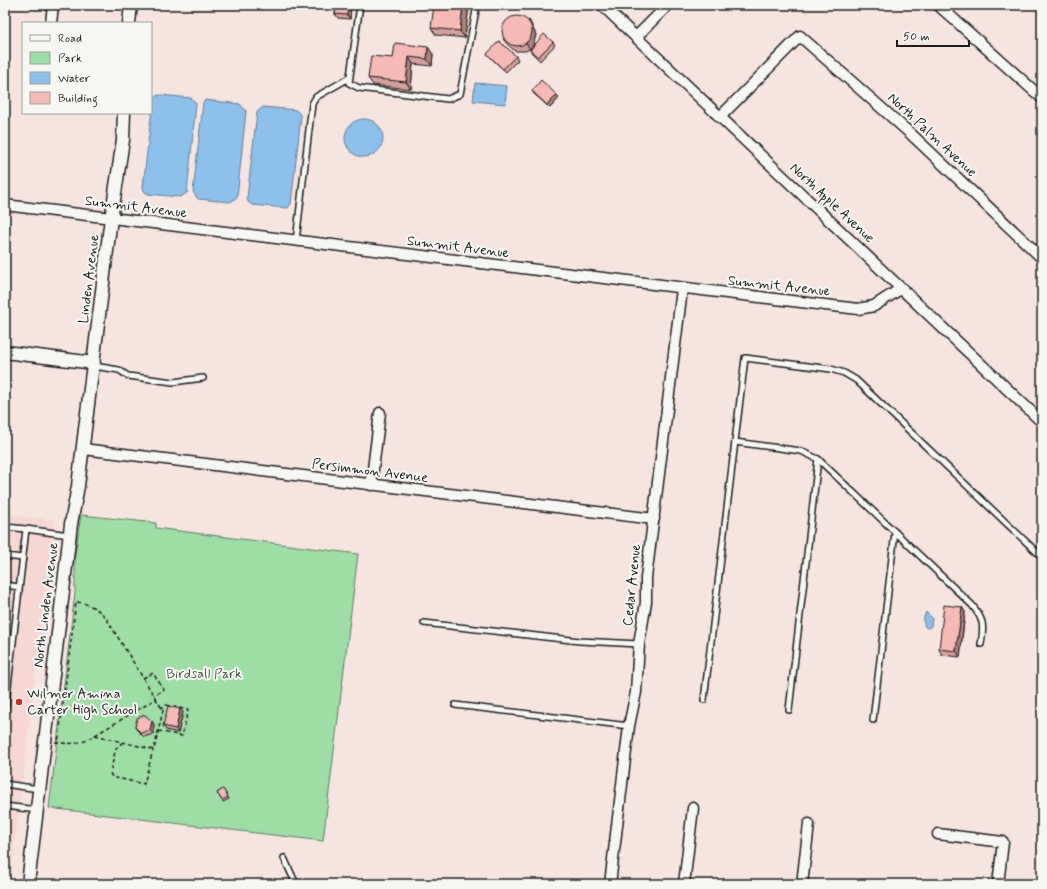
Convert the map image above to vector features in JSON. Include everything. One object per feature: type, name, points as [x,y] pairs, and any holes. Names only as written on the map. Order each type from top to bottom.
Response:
[{"type":"street","points":[[51,22],[54,5]]},
{"type":"street","points":[[129,22],[131,5]]},
{"type":"street","name":"North Apple Avenue","points":[[602,5],[1042,422]]},
{"type":"street","points":[[636,37],[668,5]]},
{"type":"street","points":[[938,5],[978,39],[1042,98]]},
{"type":"street","name":"North Palm Avenue","points":[[720,117],[800,36],[912,135],[1042,258]]},
{"type":"street","name":"Linden Avenue","points":[[83,449],[123,140],[124,114]]},
{"type":"street","name":"Summit Avenue","points":[[5,205],[682,289],[858,309],[874,306],[902,288]]},
{"type":"street","name":"Cedar Avenue","points":[[610,884],[629,726],[636,692],[639,644],[646,602],[646,578],[682,289]]},
{"type":"street","points":[[5,352],[94,364]]},
{"type":"street","points":[[371,485],[380,413]]},
{"type":"street","name":"Persimmon Avenue","points":[[83,449],[654,519]]},
{"type":"street","name":"North Linden Avenue","points":[[28,884],[69,535],[83,449]]},
{"type":"street","points":[[684,884],[693,808]]},
{"type":"street","points":[[802,884],[810,824]]},
{"type":"street","points":[[938,834],[1003,842],[998,884]]},
{"type":"lane","points":[[360,5],[354,62],[349,83],[358,88],[448,99],[456,97],[460,94],[477,5]]},
{"type":"lane","points":[[296,241],[312,104],[316,97],[349,78]]},
{"type":"lane","points":[[704,700],[745,358],[831,369],[844,373],[856,380],[1042,557]]},
{"type":"lane","points":[[94,364],[119,370],[128,376],[173,382],[203,378]]},
{"type":"lane","points":[[735,442],[801,451],[818,459],[972,605],[981,617],[984,627],[981,644]]},
{"type":"lane","points":[[789,710],[818,459]]},
{"type":"lane","points":[[5,527],[69,535]]},
{"type":"lane","points":[[5,712],[7,671],[20,587],[26,529]]},
{"type":"lane","points":[[873,720],[895,532]]},
{"type":"lane","points":[[5,556],[23,558]]},
{"type":"lane","points":[[5,585],[20,587]]},
{"type":"lane","points":[[424,623],[580,642],[639,644]]},
{"type":"lane","points":[[454,705],[629,726]]},
{"type":"lane","points":[[5,784],[40,789]]},
{"type":"lane","points":[[5,806],[37,810]]},
{"type":"lane","points":[[284,858],[296,884]]},
{"type":"path","points":[[58,743],[76,602],[88,604],[103,614],[163,710],[154,750],[144,784],[112,777],[110,773],[116,748],[123,742]]},
{"type":"path","points":[[143,678],[153,673],[164,690],[154,696]]},
{"type":"path","points":[[45,741],[58,743],[79,743],[156,698]]},
{"type":"path","points":[[158,731],[182,736],[188,710],[166,705],[161,708]]},
{"type":"path","points":[[95,735],[154,750]]},
{"type":"shaded area","name":"Wilmer Amina Carter High School","points":[[5,514],[54,520],[10,884],[5,884]]},
{"type":"green space","name":"Birdsall Park","points":[[81,515],[156,523],[156,528],[358,554],[323,841],[49,808],[75,593],[75,555]]},
{"type":"water","points":[[475,83],[507,86],[505,104],[473,101]]},
{"type":"water","points":[[160,95],[191,98],[196,104],[187,193],[180,197],[148,194],[144,191],[143,187],[153,100],[156,96]]},
{"type":"water","points":[[205,100],[240,104],[246,111],[237,198],[230,202],[198,199],[193,192],[203,103]]},
{"type":"water","points":[[263,107],[296,110],[301,116],[291,204],[288,208],[252,205],[248,202],[247,198],[257,112]]},
{"type":"water","points":[[360,119],[368,119],[380,128],[383,138],[380,148],[374,154],[368,157],[360,157],[348,148],[345,142],[345,134],[354,122]]},
{"type":"water","points":[[926,612],[932,618],[931,626],[928,628],[925,627],[923,620]]},
{"type":"building","points":[[336,5],[348,5],[347,15],[335,14]]},
{"type":"building","points":[[434,5],[463,5],[460,31],[431,28]]},
{"type":"building","points":[[517,16],[528,20],[532,31],[528,42],[517,46],[506,42],[502,31],[506,20]]},
{"type":"building","points":[[544,34],[553,42],[538,57],[530,50]]},
{"type":"building","points":[[499,41],[516,56],[503,69],[487,54]]},
{"type":"building","points":[[395,43],[428,47],[427,59],[409,57],[406,82],[368,78],[371,56],[393,58]]},
{"type":"building","points":[[541,80],[557,95],[547,105],[532,91]]},
{"type":"building","points":[[944,605],[962,607],[956,651],[939,649]]},
{"type":"building","points":[[168,706],[180,709],[176,729],[163,726]]},
{"type":"building","points":[[145,715],[152,721],[150,730],[141,733],[135,727],[137,718]]},
{"type":"building","points":[[223,789],[228,797],[222,800],[217,793]]},
{"type":"place","name":"Wilmer Amina Carter High School","points":[[19,702]]}]
